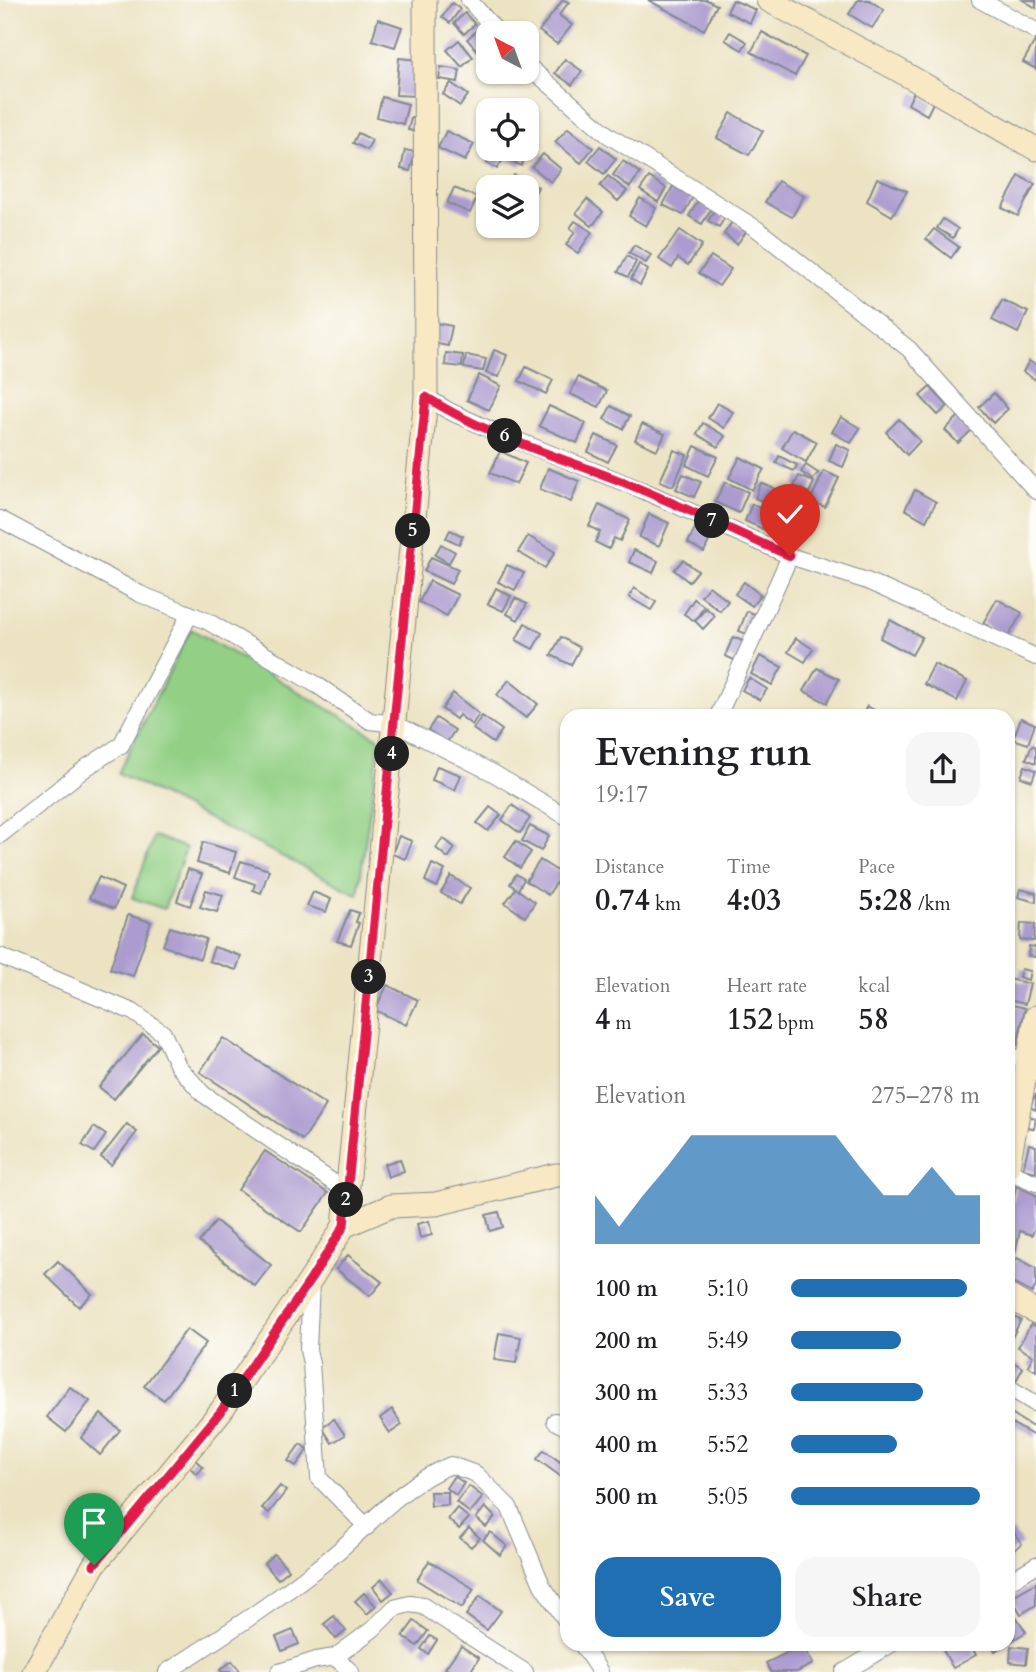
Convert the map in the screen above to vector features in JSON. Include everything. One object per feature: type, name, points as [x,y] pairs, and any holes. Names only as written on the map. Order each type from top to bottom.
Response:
[{"type":"street","points":[[34,1672],[94,1565],[221,1411],[344,1226],[426,397],[425,0]]},
{"type":"street","points":[[469,0],[487,21]]},
{"type":"street","points":[[768,0],[893,67],[1036,149]]},
{"type":"street","points":[[980,0],[1036,31]]},
{"type":"street","points":[[539,75],[608,135],[757,229],[909,349],[1036,491]]},
{"type":"street","points":[[426,397],[491,430],[642,490],[790,556],[867,581],[1036,657]]},
{"type":"street","points":[[0,519],[140,594],[207,621],[317,685],[370,721],[395,724],[493,773],[560,813]]},
{"type":"street","points":[[721,709],[790,556]]},
{"type":"street","points":[[0,835],[87,767],[121,745],[190,614]]},
{"type":"street","points":[[0,956],[133,1012],[163,1033],[178,1066],[203,1094],[346,1191]]},
{"type":"street","points":[[1015,1124],[1024,1065],[1036,1017]]},
{"type":"street","points":[[1015,1172],[1036,1183]]},
{"type":"street","points":[[344,1226],[391,1206],[436,1204],[560,1175]]},
{"type":"street","points":[[311,1279],[308,1350],[319,1478],[367,1527]]},
{"type":"street","points":[[1015,1300],[1036,1312]]},
{"type":"street","points":[[1015,1391],[1036,1404]]},
{"type":"street","points":[[167,1672],[240,1625],[324,1563],[367,1527],[401,1493],[429,1473],[451,1465],[476,1474],[509,1507],[542,1585],[560,1612]]},
{"type":"street","points":[[1015,1578],[1036,1564]]},
{"type":"street","points":[[279,1672],[335,1657],[373,1629],[394,1608],[410,1604],[424,1606],[526,1672]]},
{"type":"street","points":[[586,1651],[600,1672]]},
{"type":"street","points":[[844,1672],[879,1651]]},
{"type":"street","points":[[335,1657],[351,1672]]},
{"type":"green space","points":[[191,629],[380,739],[358,895],[118,773]]},
{"type":"green space","points":[[154,836],[186,848],[164,909],[132,898]]},
{"type":"building","points":[[563,0],[569,2],[559,15],[572,25],[557,44],[539,31]]},
{"type":"building","points":[[648,0],[707,0],[717,5],[704,30]]},
{"type":"building","points":[[733,0],[756,10],[750,23],[727,12]]},
{"type":"building","points":[[858,0],[869,0],[884,10],[872,28],[849,14]]},
{"type":"building","points":[[1023,0],[1036,0],[1036,8]]},
{"type":"building","points":[[452,3],[460,9],[450,23],[442,17]]},
{"type":"building","points":[[465,13],[475,24],[464,34],[454,23]]},
{"type":"building","points":[[378,19],[402,27],[395,47],[372,40]]},
{"type":"building","points":[[476,31],[476,49],[467,39]]},
{"type":"building","points":[[730,32],[747,42],[742,50],[725,40]]},
{"type":"building","points":[[762,32],[806,56],[795,76],[751,52]]},
{"type":"building","points":[[1036,39],[1036,69],[1023,62]]},
{"type":"building","points":[[459,40],[473,57],[462,67],[447,50]]},
{"type":"building","points":[[399,58],[418,60],[415,96],[396,95]]},
{"type":"building","points":[[565,59],[582,71],[572,85],[555,73]]},
{"type":"building","points":[[441,67],[460,70],[458,82],[439,79]]},
{"type":"building","points":[[451,83],[468,95],[460,106],[443,94]]},
{"type":"building","points":[[914,92],[933,103],[927,115],[908,104]]},
{"type":"building","points":[[382,97],[408,104],[403,124],[377,117]]},
{"type":"building","points":[[731,113],[763,131],[749,155],[717,138]]},
{"type":"building","points":[[411,118],[420,120],[417,132],[408,130]]},
{"type":"building","points":[[568,128],[593,148],[581,163],[555,142]]},
{"type":"building","points":[[446,131],[474,144],[465,161],[438,148]]},
{"type":"building","points":[[358,133],[372,140],[367,150],[353,143]]},
{"type":"building","points":[[600,146],[616,159],[604,174],[588,161]]},
{"type":"building","points":[[405,150],[415,152],[410,171],[401,169]]},
{"type":"building","points":[[543,154],[561,169],[551,182],[532,167]]},
{"type":"building","points":[[488,161],[502,161],[497,169],[487,163]]},
{"type":"building","points":[[623,161],[640,173],[630,187],[613,175]]},
{"type":"building","points":[[608,176],[627,191],[618,201],[600,186]]},
{"type":"building","points":[[1019,176],[1035,184],[1018,216],[1002,208]]},
{"type":"building","points":[[649,177],[666,188],[658,202],[640,190]]},
{"type":"building","points":[[877,178],[907,191],[892,216],[867,201]]},
{"type":"building","points":[[778,181],[804,196],[792,217],[765,202]]},
{"type":"building","points":[[673,186],[693,197],[683,215],[663,205]]},
{"type":"building","points":[[454,188],[476,197],[470,213],[447,203]]},
{"type":"building","points":[[640,198],[656,208],[646,226],[629,216]]},
{"type":"building","points":[[587,199],[603,212],[592,226],[576,213]]},
{"type":"building","points":[[698,201],[711,209],[702,224],[689,216]]},
{"type":"building","points":[[715,210],[725,217],[719,227],[708,221]]},
{"type":"building","points":[[943,219],[958,229],[953,238],[937,228]]},
{"type":"building","points":[[575,221],[592,232],[578,253],[566,245],[575,232],[570,228]]},
{"type":"building","points":[[732,222],[746,232],[737,244],[724,234]]},
{"type":"building","points":[[934,229],[959,247],[951,258],[926,239]]},
{"type":"building","points":[[680,230],[702,245],[688,265],[678,258],[672,268],[659,259]]},
{"type":"building","points":[[634,245],[651,255],[646,263],[629,253]]},
{"type":"building","points":[[627,256],[636,262],[628,277],[618,272]]},
{"type":"building","points":[[711,256],[731,269],[719,286],[699,273]]},
{"type":"building","points":[[639,264],[648,270],[640,285],[631,279]]},
{"type":"building","points":[[1002,300],[1028,312],[1018,333],[992,320]]},
{"type":"building","points":[[436,323],[452,326],[448,346],[432,343]]},
{"type":"building","points":[[494,350],[507,355],[499,377],[486,373]]},
{"type":"building","points":[[446,353],[463,355],[462,367],[445,365]]},
{"type":"building","points":[[466,355],[486,359],[483,371],[464,368]]},
{"type":"building","points":[[1029,361],[1036,365],[1036,380],[1023,372]]},
{"type":"building","points":[[526,367],[553,380],[546,394],[519,381]]},
{"type":"building","points":[[479,375],[501,386],[489,410],[467,400]]},
{"type":"building","points":[[578,377],[607,391],[599,407],[570,394]]},
{"type":"building","points":[[930,387],[948,406],[938,415],[920,396]]},
{"type":"building","points":[[994,393],[1008,409],[993,423],[979,407]]},
{"type":"building","points":[[717,403],[733,412],[724,428],[708,418]]},
{"type":"building","points":[[549,406],[586,423],[577,443],[539,426]]},
{"type":"building","points":[[611,406],[630,416],[623,429],[604,419]]},
{"type":"building","points":[[959,416],[972,430],[958,443],[945,430]]},
{"type":"building","points":[[841,417],[860,428],[851,443],[832,432]]},
{"type":"building","points":[[899,419],[920,441],[907,455],[886,432]]},
{"type":"building","points":[[703,423],[725,436],[718,447],[697,434]]},
{"type":"building","points":[[642,424],[665,434],[657,450],[635,440]]},
{"type":"building","points":[[793,429],[817,442],[806,462],[782,448]]},
{"type":"building","points":[[596,435],[617,445],[608,462],[588,452]]},
{"type":"building","points":[[836,444],[850,450],[843,467],[829,461]]},
{"type":"building","points":[[695,446],[718,457],[708,476],[686,465]]},
{"type":"building","points":[[674,450],[687,455],[673,486],[660,481]]},
{"type":"building","points":[[500,451],[526,463],[516,484],[490,473]]},
{"type":"building","points":[[779,456],[797,465],[794,471],[776,463]]},
{"type":"building","points":[[740,457],[764,469],[752,490],[729,478]]},
{"type":"building","points":[[806,465],[818,473],[813,480],[801,472]]},
{"type":"building","points":[[548,468],[579,481],[571,502],[540,489]]},
{"type":"building","points":[[824,471],[839,478],[825,507],[810,501]]},
{"type":"building","points":[[683,474],[701,482],[694,497],[676,489]]},
{"type":"building","points":[[799,476],[814,482],[809,493],[794,486]]},
{"type":"building","points":[[725,482],[748,492],[739,513],[715,502]]},
{"type":"building","points":[[761,483],[781,491],[775,507],[755,498]]},
{"type":"building","points":[[915,490],[936,502],[926,521],[905,509]]},
{"type":"building","points":[[752,504],[772,514],[765,530],[745,521]]},
{"type":"building","points":[[599,505],[630,520],[620,541],[614,538],[609,549],[595,542],[600,532],[589,526]]},
{"type":"building","points":[[805,511],[816,518],[806,534],[795,526]]},
{"type":"building","points":[[649,514],[669,523],[659,546],[639,537]]},
{"type":"building","points":[[697,524],[713,532],[704,552],[688,543]]},
{"type":"building","points":[[450,530],[463,536],[459,544],[446,538]]},
{"type":"building","points":[[528,536],[555,552],[545,568],[518,552]]},
{"type":"building","points":[[441,544],[455,552],[449,563],[435,555]]},
{"type":"building","points":[[634,550],[658,561],[653,573],[629,562]]},
{"type":"building","points":[[431,557],[458,569],[451,584],[424,571]]},
{"type":"building","points":[[683,560],[698,571],[689,582],[674,570]]},
{"type":"building","points":[[507,565],[524,573],[515,590],[498,582]]},
{"type":"building","points":[[430,581],[458,595],[447,616],[419,602]]},
{"type":"building","points":[[744,582],[761,595],[752,606],[735,594]]},
{"type":"building","points":[[709,586],[728,601],[720,611],[701,596]]},
{"type":"building","points":[[496,588],[511,596],[503,611],[488,604]]},
{"type":"building","points":[[634,588],[656,602],[651,610],[629,597]]},
{"type":"building","points":[[515,598],[527,604],[518,620],[507,614]]},
{"type":"building","points":[[694,599],[704,606],[695,621],[684,614]]},
{"type":"building","points":[[997,599],[1022,613],[1008,637],[983,623]]},
{"type":"building","points":[[706,608],[715,616],[703,629],[695,621]]},
{"type":"building","points":[[747,611],[757,615],[749,635],[739,631]]},
{"type":"building","points":[[890,620],[922,637],[912,655],[880,638]]},
{"type":"building","points":[[525,623],[542,633],[533,649],[516,640]]},
{"type":"building","points":[[561,637],[580,648],[571,665],[551,655]]},
{"type":"building","points":[[733,637],[747,643],[739,662],[725,656]]},
{"type":"building","points":[[796,638],[813,649],[805,662],[788,652]]},
{"type":"building","points":[[760,656],[782,667],[772,685],[751,674]]},
{"type":"building","points":[[934,664],[967,681],[957,701],[924,684]]},
{"type":"building","points":[[817,668],[839,679],[827,703],[804,691]]},
{"type":"building","points":[[749,678],[767,689],[760,700],[742,690]]},
{"type":"building","points":[[509,680],[538,704],[526,718],[497,695]]},
{"type":"building","points":[[453,693],[479,714],[472,725],[459,715],[456,719],[442,709]]},
{"type":"building","points":[[482,716],[502,730],[493,743],[473,729]]},
{"type":"building","points":[[436,718],[455,730],[447,742],[428,730]]},
{"type":"building","points":[[1021,718],[1035,724],[1028,744],[1015,740]]},
{"type":"building","points":[[1032,745],[1036,747],[1036,763],[1026,759]]},
{"type":"building","points":[[437,766],[461,775],[455,790],[432,780]]},
{"type":"building","points":[[1025,766],[1036,770],[1032,781],[1021,777]]},
{"type":"building","points":[[512,805],[530,818],[520,833],[502,820]]},
{"type":"building","points":[[490,807],[501,815],[488,831],[477,823]]},
{"type":"building","points":[[530,826],[549,836],[541,851],[522,841]]},
{"type":"building","points":[[399,836],[412,841],[405,859],[392,854]]},
{"type":"building","points":[[443,838],[455,848],[448,858],[436,848]]},
{"type":"building","points":[[516,841],[531,852],[520,868],[505,857]]},
{"type":"building","points":[[203,842],[236,852],[230,873],[197,863]]},
{"type":"building","points":[[540,860],[560,873],[548,895],[526,881]]},
{"type":"building","points":[[241,861],[269,870],[261,893],[253,890],[255,884],[235,877]]},
{"type":"building","points":[[432,864],[445,870],[437,887],[425,881]]},
{"type":"building","points":[[188,869],[202,874],[190,906],[177,901]]},
{"type":"building","points":[[516,874],[524,879],[518,890],[535,902],[525,917],[505,903],[516,888],[510,884]]},
{"type":"building","points":[[451,876],[470,888],[460,904],[441,893]]},
{"type":"building","points":[[99,877],[123,888],[114,909],[89,898]]},
{"type":"building","points":[[1020,889],[1036,893],[1036,902],[1018,897]]},
{"type":"building","points":[[206,890],[223,895],[217,912],[200,907]]},
{"type":"building","points":[[313,892],[331,899],[326,912],[307,906]]},
{"type":"building","points":[[350,910],[359,913],[356,922],[359,923],[351,945],[337,941]]},
{"type":"building","points":[[128,915],[151,922],[133,976],[110,969]]},
{"type":"building","points":[[1021,923],[1035,924],[1034,941],[1020,940]]},
{"type":"building","points":[[170,927],[206,939],[200,959],[163,946]]},
{"type":"building","points":[[1029,946],[1036,947],[1035,957],[1028,956]]},
{"type":"building","points":[[214,947],[241,956],[236,970],[209,961]]},
{"type":"building","points":[[1021,969],[1030,971],[1028,980],[1019,977]]},
{"type":"building","points":[[1015,981],[1030,984],[1025,1004],[1015,1002]]},
{"type":"building","points":[[387,985],[418,1000],[406,1025],[375,1010]]},
{"type":"building","points":[[1015,1006],[1025,1008],[1015,1045]]},
{"type":"building","points":[[143,1034],[158,1046],[114,1099],[99,1087]]},
{"type":"building","points":[[223,1038],[326,1105],[303,1140],[200,1072]]},
{"type":"building","points":[[1036,1094],[1036,1110],[1029,1107]]},
{"type":"building","points":[[1028,1116],[1036,1118],[1034,1129],[1025,1126]]},
{"type":"building","points":[[127,1124],[137,1132],[111,1165],[101,1157]]},
{"type":"building","points":[[94,1127],[106,1135],[94,1152],[82,1145]]},
{"type":"building","points":[[1029,1144],[1036,1146],[1036,1172],[1023,1169]]},
{"type":"building","points":[[265,1151],[328,1193],[301,1232],[238,1190]]},
{"type":"building","points":[[400,1159],[404,1171],[388,1177],[384,1164]]},
{"type":"building","points":[[1016,1186],[1036,1195],[1036,1226],[1032,1235],[1020,1231],[1015,1253]]},
{"type":"building","points":[[499,1212],[503,1227],[490,1231],[486,1215]]},
{"type":"building","points":[[216,1221],[271,1265],[255,1286],[199,1242]]},
{"type":"building","points":[[429,1221],[432,1235],[420,1238],[417,1224]]},
{"type":"building","points":[[348,1255],[382,1282],[370,1296],[336,1269]]},
{"type":"building","points":[[1017,1258],[1036,1268],[1036,1286],[1032,1293],[1015,1284]]},
{"type":"building","points":[[58,1261],[92,1294],[79,1307],[45,1274]]},
{"type":"building","points":[[1015,1317],[1021,1320],[1015,1332]]},
{"type":"building","points":[[1031,1324],[1036,1327],[1036,1371],[1028,1366],[1033,1356],[1018,1347]]},
{"type":"building","points":[[187,1329],[206,1343],[164,1400],[144,1386]]},
{"type":"building","points":[[499,1333],[521,1337],[516,1363],[494,1360]]},
{"type":"building","points":[[1015,1363],[1023,1368],[1015,1382]]},
{"type":"building","points":[[70,1387],[90,1401],[66,1432],[47,1417]]},
{"type":"building","points":[[392,1409],[402,1425],[390,1433],[380,1418]]},
{"type":"building","points":[[101,1414],[120,1430],[100,1455],[81,1438]]},
{"type":"building","points":[[1015,1416],[1036,1429],[1036,1437],[1015,1425]]},
{"type":"building","points":[[334,1419],[345,1435],[332,1443],[322,1427]]},
{"type":"building","points":[[300,1444],[308,1449],[296,1466],[288,1461]]},
{"type":"building","points":[[544,1450],[560,1462],[560,1476],[537,1459]]},
{"type":"building","points":[[194,1459],[203,1467],[197,1474],[188,1466]]},
{"type":"building","points":[[454,1476],[464,1483],[456,1495],[446,1488]]},
{"type":"building","points":[[280,1486],[286,1491],[269,1513],[262,1508]]},
{"type":"building","points":[[469,1486],[483,1497],[470,1513],[456,1502]]},
{"type":"building","points":[[430,1492],[448,1492],[448,1505],[431,1506]]},
{"type":"building","points":[[485,1507],[495,1517],[486,1527],[476,1518]]},
{"type":"building","points":[[457,1508],[469,1518],[459,1529],[448,1519]]},
{"type":"building","points":[[469,1528],[480,1538],[471,1547],[460,1538]]},
{"type":"building","points":[[490,1532],[507,1546],[500,1555],[483,1540]]},
{"type":"building","points":[[1015,1534],[1022,1544],[1015,1549]]},
{"type":"building","points":[[274,1554],[289,1570],[278,1579],[264,1563]]},
{"type":"building","points":[[429,1561],[474,1589],[462,1608],[417,1580]]},
{"type":"building","points":[[382,1579],[393,1592],[383,1600],[373,1587]]},
{"type":"building","points":[[1036,1583],[1036,1605],[1021,1614],[1015,1604],[1015,1595]]},
{"type":"building","points":[[364,1593],[376,1606],[367,1614],[355,1601]]},
{"type":"building","points":[[480,1596],[501,1611],[487,1630],[466,1615]]},
{"type":"building","points":[[1015,1615],[1026,1632],[1015,1639]]},
{"type":"building","points":[[334,1616],[346,1631],[336,1639],[324,1624]]},
{"type":"building","points":[[414,1621],[428,1631],[417,1646],[403,1636]]},
{"type":"building","points":[[293,1630],[299,1644],[282,1651],[276,1637]]},
{"type":"building","points":[[430,1636],[437,1640],[428,1654],[421,1649]]},
{"type":"building","points":[[461,1646],[479,1658],[470,1672],[451,1672],[445,1668]]},
{"type":"building","points":[[1015,1646],[1028,1648],[1026,1664],[1010,1662],[1011,1651],[1015,1651]]},
{"type":"building","points":[[791,1651],[806,1651],[813,1664],[797,1672],[771,1672],[766,1663]]},
{"type":"building","points":[[943,1651],[974,1651],[976,1655],[953,1668]]},
{"type":"building","points":[[232,1661],[241,1672],[220,1670]]},
{"type":"route","points":[[94,1565],[221,1411],[344,1226],[426,397],[491,430],[642,490],[790,556]]}]
